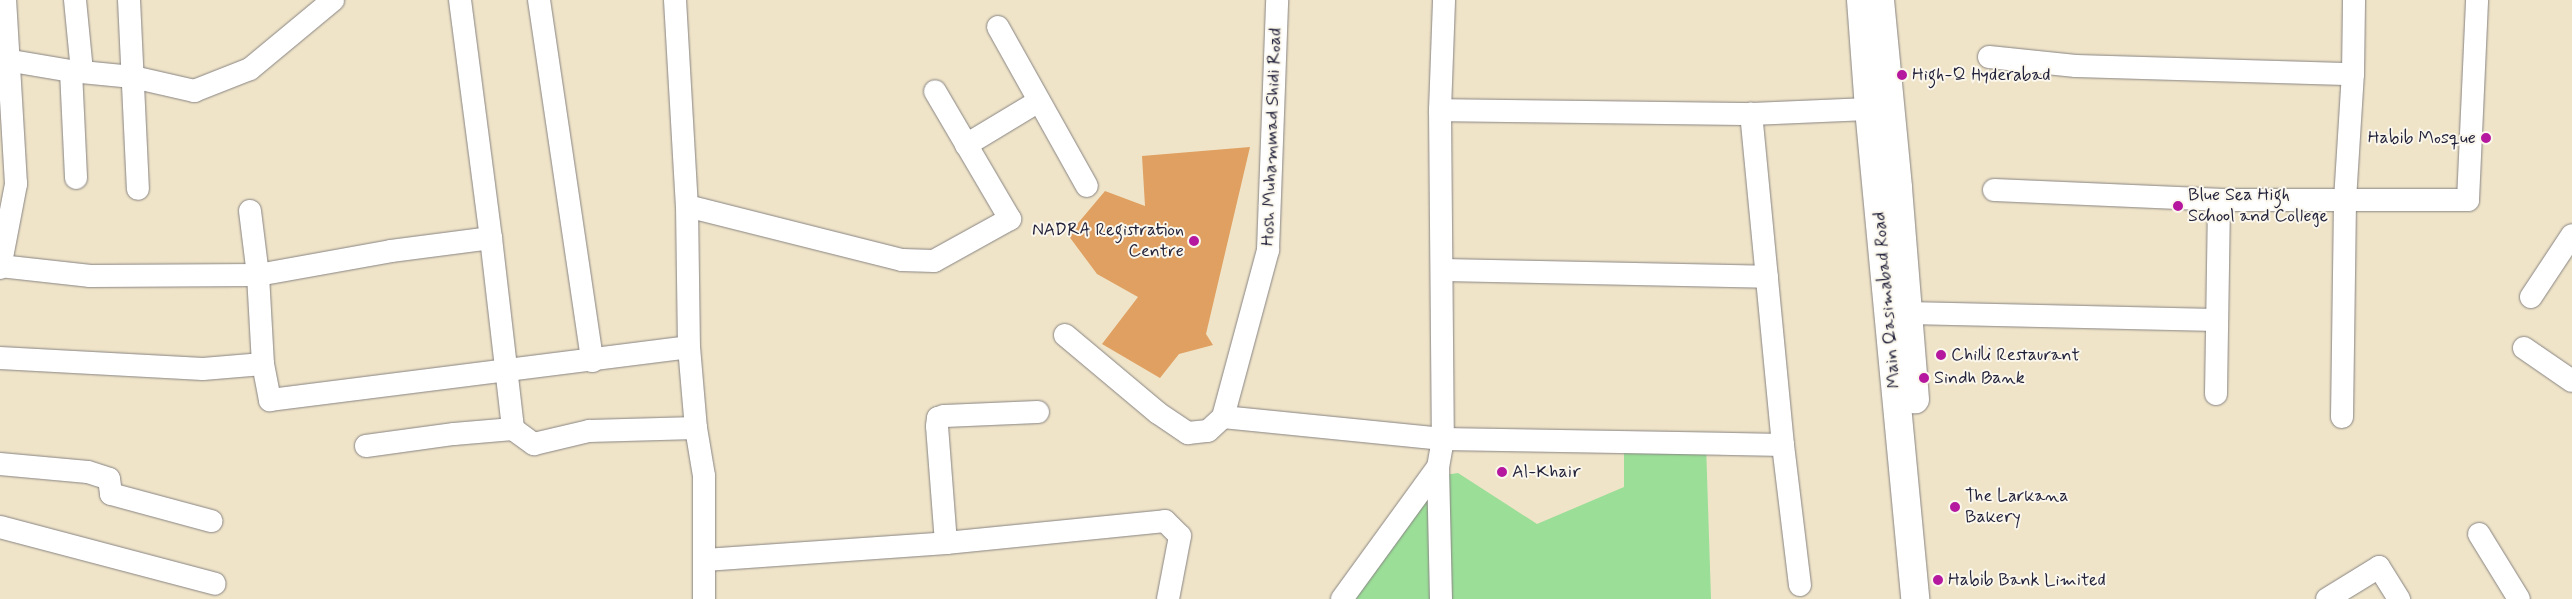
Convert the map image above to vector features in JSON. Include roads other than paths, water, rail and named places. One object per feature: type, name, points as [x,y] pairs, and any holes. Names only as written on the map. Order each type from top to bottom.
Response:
[{"type":"main road","name":"Main Qasimabad Road","points":[[1861,0],[1869,109],[1915,599]]},
{"type":"main road","name":"Main Qasimabad Road","points":[[1880,0],[1932,599]]},
{"type":"street","points":[[5,0],[4,59],[16,184],[0,267],[90,276],[258,275],[391,251],[491,238]]},
{"type":"street","points":[[75,0],[76,178]]},
{"type":"street","points":[[129,0],[138,189]]},
{"type":"street","points":[[4,59],[76,71],[133,77],[194,91],[250,69],[333,0]]},
{"type":"street","points":[[460,0],[491,238],[513,429]]},
{"type":"street","points":[[539,0],[592,361]]},
{"type":"street","points":[[675,0],[687,206],[689,347],[696,428],[704,476],[704,599]]},
{"type":"street","name":"Hosh Muhammad Shidi Road","points":[[1223,417],[1268,250],[1277,0]]},
{"type":"street","points":[[1441,599],[1438,467],[1443,439],[1443,270],[1440,110],[1444,0]]},
{"type":"street","points":[[2342,416],[2345,200],[2353,74],[2354,0]]},
{"type":"street","points":[[1994,190],[2219,200],[2468,200],[2477,0]]},
{"type":"street","points":[[998,27],[1088,186]]},
{"type":"street","points":[[1989,57],[2076,66],[2353,74]]},
{"type":"street","points":[[687,206],[902,260],[934,260],[1010,219],[935,91]]},
{"type":"street","points":[[966,145],[1039,101]]},
{"type":"street","points":[[1440,110],[1751,114],[1869,109]]},
{"type":"street","points":[[1751,114],[1783,445],[1800,584]]},
{"type":"street","points":[[2216,394],[2219,200]]},
{"type":"street","points":[[250,211],[258,275],[263,364],[268,396],[273,400],[506,370],[592,361],[689,347]]},
{"type":"street","points":[[2531,297],[2572,234]]},
{"type":"street","points":[[1443,270],[1767,277]]},
{"type":"street","points":[[1908,313],[2216,320]]},
{"type":"street","points":[[1065,335],[1158,413],[1188,433],[1208,431],[1223,417],[1443,439],[1783,445]]},
{"type":"street","points":[[2524,348],[2572,381]]},
{"type":"street","points":[[0,358],[203,369],[263,364]]},
{"type":"street","points":[[946,543],[937,426],[938,418],[944,416],[1038,412]]},
{"type":"street","points":[[366,446],[454,434],[513,429],[534,444],[589,431],[696,428]]},
{"type":"street","points":[[0,464],[88,472],[109,479],[111,494],[211,521]]},
{"type":"street","points":[[1342,599],[1438,467]]},
{"type":"street","points":[[705,560],[946,543],[1165,521],[1180,536],[1168,599]]},
{"type":"street","points":[[0,527],[215,584]]},
{"type":"street","points":[[2479,534],[2510,596]]},
{"type":"street","points":[[2327,599],[2380,568],[2399,599]]},
{"type":"place","name":"High-Q Hyderabad","points":[[1902,75]]},
{"type":"place","name":"Habib Mosque","points":[[2486,138]]},
{"type":"place","name":"Blue Sea High School and College","points":[[2178,206]]},
{"type":"place","name":"NADRA Registration Centre","points":[[1194,241]]},
{"type":"place","name":"Chilli Restaurant","points":[[1941,355]]},
{"type":"place","name":"Sindh Bank","points":[[1924,378]]},
{"type":"place","name":"Al-Khair","points":[[1502,472]]},
{"type":"place","name":"The Larkana Bakery","points":[[1955,507]]},
{"type":"place","name":"Habib Bank Limited","points":[[1938,580]]}]
